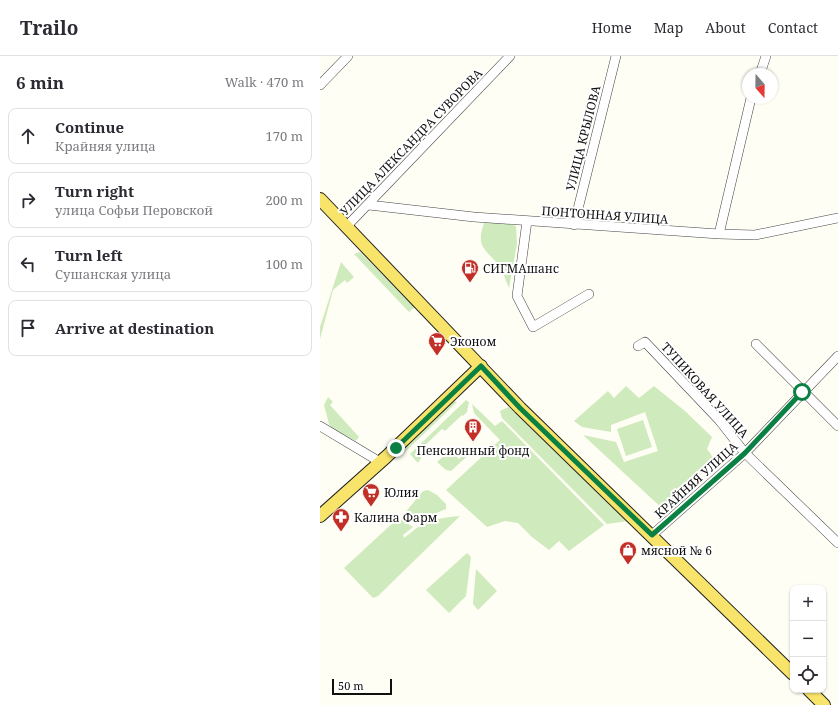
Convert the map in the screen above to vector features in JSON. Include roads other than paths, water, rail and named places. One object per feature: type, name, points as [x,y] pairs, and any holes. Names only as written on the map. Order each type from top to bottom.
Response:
[{"type":"main road","points":[[320,199],[520,408],[790,671]]},
{"type":"main road","points":[[320,516],[380,462],[481,366]]},
{"type":"main road","points":[[812,693],[824,705]]},
{"type":"street","points":[[320,85],[348,56]]},
{"type":"street","name":"УЛИЦА АЛЕКСАНДРА СУВОРОВА","points":[[346,227],[369,205],[510,56]]},
{"type":"street","name":"УЛИЦА КРЫЛОВА","points":[[574,225],[616,56]]},
{"type":"street","points":[[762,68],[766,56]]},
{"type":"street","points":[[719,234],[750,104]]},
{"type":"street","name":"ПОНТОННАЯ УЛИЦА","points":[[369,205],[474,218],[719,234],[756,234],[838,218]]},
{"type":"street","points":[[527,221],[517,296],[533,327],[589,294]]},
{"type":"street","name":"ТУПИКОВАЯ УЛИЦА","points":[[638,346],[645,342],[718,420],[745,453],[838,543]]},
{"type":"street","points":[[756,344],[802,392],[838,426]]},
{"type":"street","name":"КРАЙНЯЯ УЛИЦА","points":[[652,535],[745,453],[838,356]]},
{"type":"street","points":[[320,426],[380,462]]},
{"type":"place","name":"СИГМАшанс","points":[[470,283]]},
{"type":"place","name":"Эконом","points":[[437,356]]},
{"type":"place","name":"Пенсионный фонд","points":[[473,442]]},
{"type":"place","name":"Юлия","points":[[371,507]]},
{"type":"place","name":"Калина Фарм","points":[[341,532]]},
{"type":"place","name":"мясной № 6","points":[[628,565]]}]
